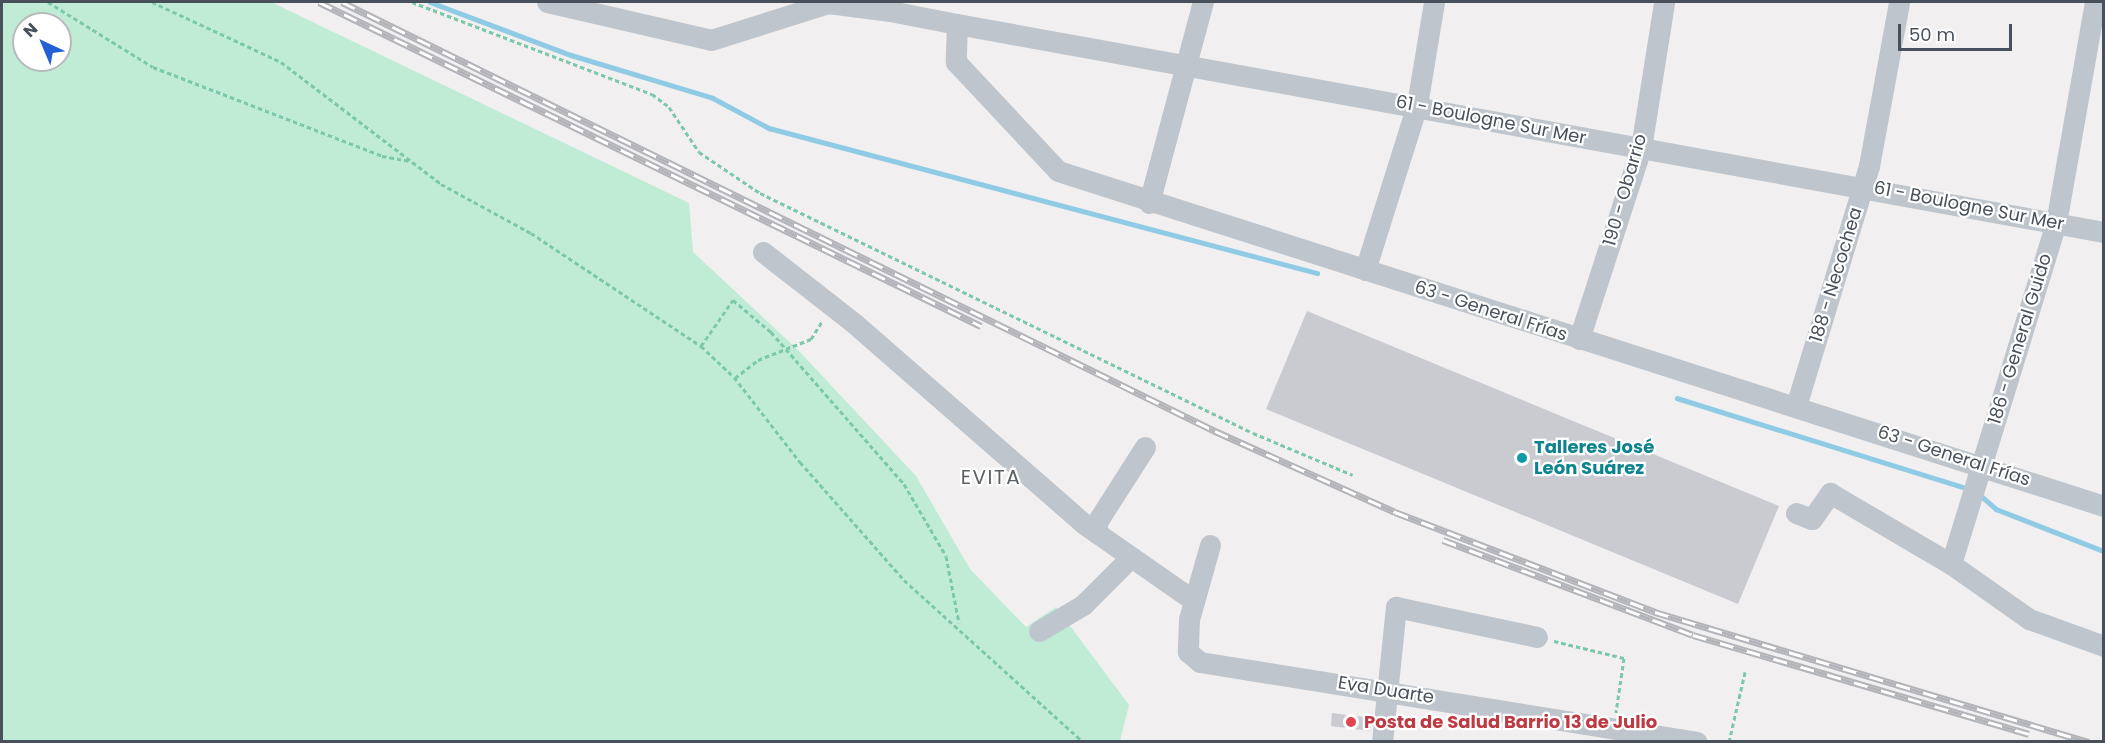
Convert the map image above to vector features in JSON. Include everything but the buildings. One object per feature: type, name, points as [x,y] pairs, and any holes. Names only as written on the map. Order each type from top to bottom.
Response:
[{"type":"street","points":[[547,2],[711,39],[829,2]]},
{"type":"street","name":"61 - Boulogne Sur Mer","points":[[829,2],[886,6],[957,24],[1189,67],[1417,105],[2103,232]]},
{"type":"street","points":[[1149,203],[1189,67],[1203,2]]},
{"type":"street","points":[[1365,270],[1417,105],[1434,2]]},
{"type":"street","name":"190 - Obarrio","points":[[1579,339],[1641,147],[1664,2]]},
{"type":"street","name":"188 - Necochea","points":[[1796,406],[1863,187],[1899,2]]},
{"type":"street","name":"186 - General Guido","points":[[1951,564],[2056,223],[2095,2]]},
{"type":"street","name":"63 - General Frías","points":[[957,24],[956,62],[1050,165],[1149,203],[1796,406],[1976,482],[2103,506]]},
{"type":"street","points":[[763,252],[831,305],[1097,533],[1193,600]]},
{"type":"street","points":[[1097,533],[1097,522],[1145,447]]},
{"type":"street","points":[[1796,513],[1812,519],[1830,493],[1951,564],[2029,619],[2103,646]]},
{"type":"street","name":"Eva Duarte","points":[[1210,545],[1193,600],[1188,652],[1200,662],[1388,690],[1613,734],[1697,741]]},
{"type":"street","points":[[1040,631],[1083,605],[1131,557]]},
{"type":"street","points":[[1382,741],[1396,608],[1537,637]]},
{"type":"path","points":[[48,2],[153,67],[382,156],[409,161]]},
{"type":"path","points":[[152,2],[281,62],[409,161],[531,232],[701,346],[735,378],[879,554],[960,625],[1083,741]]},
{"type":"path","points":[[412,2],[652,94],[669,107],[699,152],[760,193],[1253,433],[1353,475]]},
{"type":"path","points":[[701,346],[733,300],[788,352],[904,483],[946,556],[960,625]]},
{"type":"path","points":[[735,378],[758,360],[788,352],[811,339],[831,305]]},
{"type":"path","points":[[1537,637],[1624,658],[1613,734]]},
{"type":"path","points":[[1729,741],[1745,672]]},
{"type":"green space","points":[[2,2],[271,2],[689,203],[693,252],[798,350],[916,476],[970,569],[1026,627],[1056,607],[1129,705],[1120,741],[2,741]]},
{"type":"waterway","points":[[430,2],[571,55],[713,98],[769,128],[1317,273]]},
{"type":"waterway","points":[[1677,398],[1969,489]]},
{"type":"waterway","points":[[1979,494],[1996,509],[2104,551]]},
{"type":"railway","points":[[319,2],[981,326]]},
{"type":"railway","points":[[342,2],[1215,431],[1395,512],[1655,612],[2089,742]]},
{"type":"railway","points":[[1443,540],[1693,635],[2029,734]]},
{"type":"place","name":"Talleres José León Suárez","points":[[1522,458]]},
{"type":"place","name":"Posta de Salud Barrio 13 de Julio","points":[[1351,722]]},
{"type":"district","name":"EVITA","points":[[991,477]]}]
